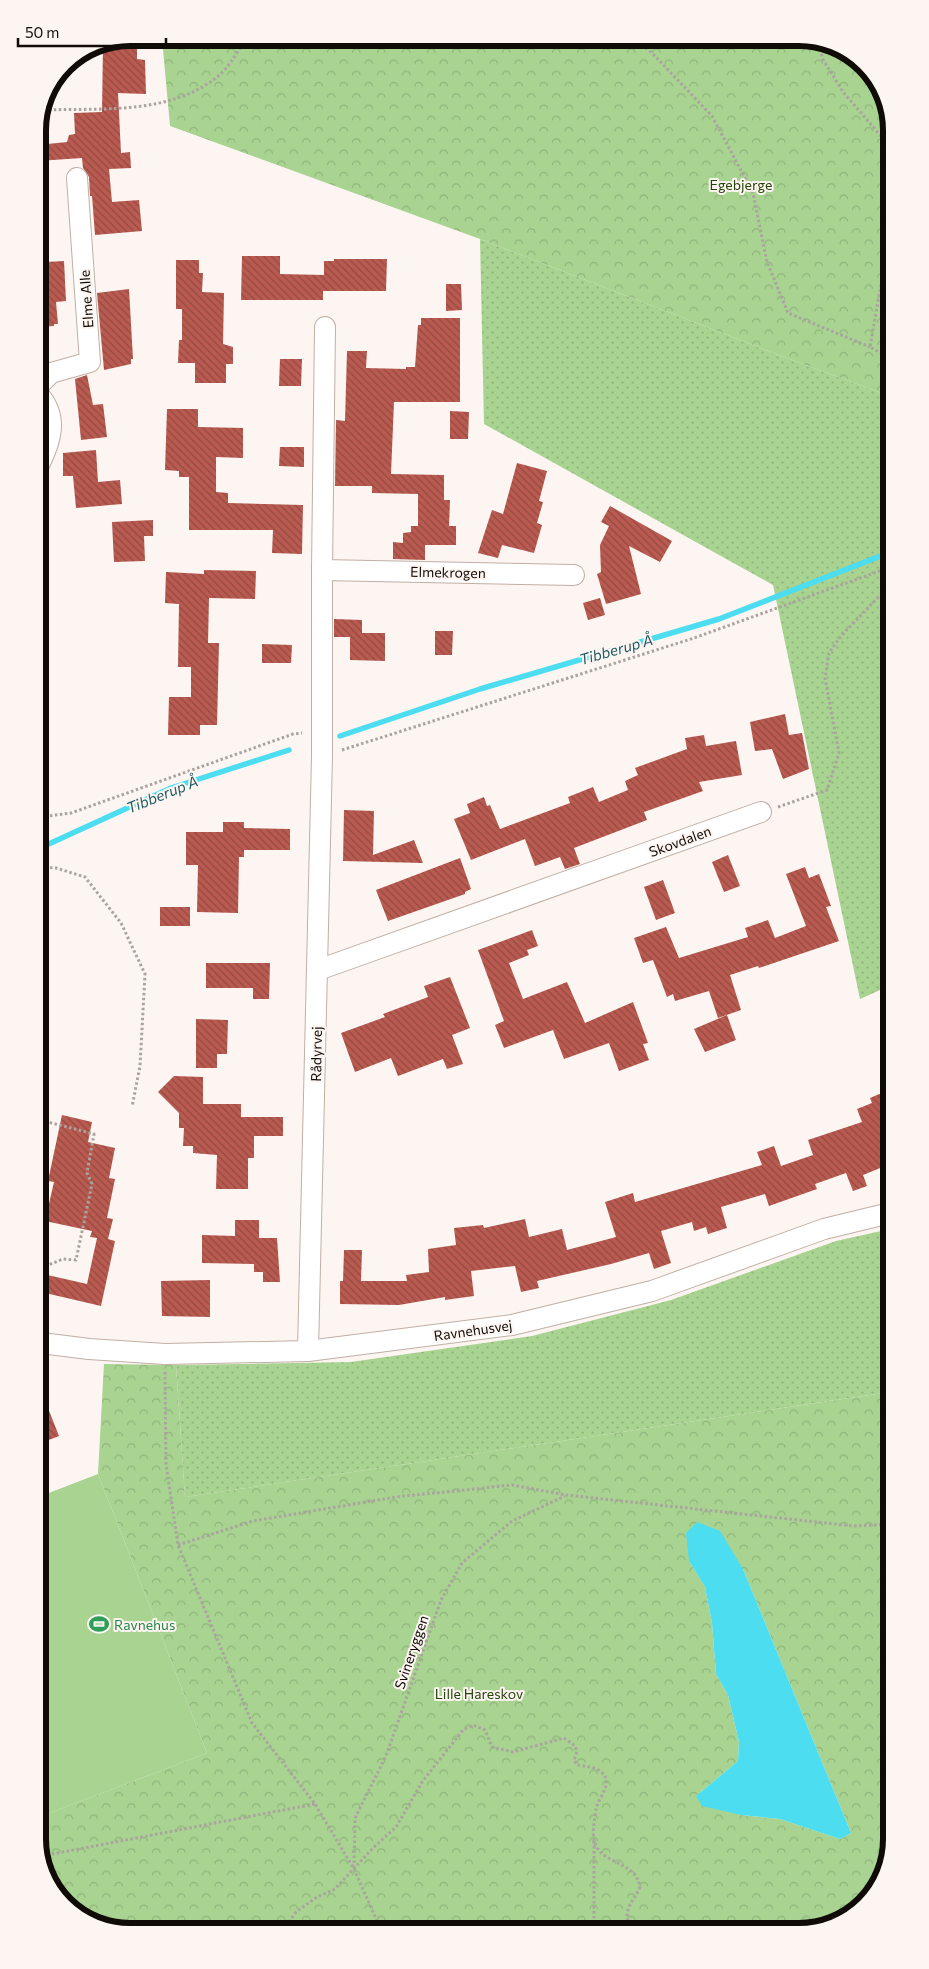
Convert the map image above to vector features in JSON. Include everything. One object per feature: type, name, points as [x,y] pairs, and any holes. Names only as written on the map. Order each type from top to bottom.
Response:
[{"type":"street","name":"Elme Alle","points":[[46,378],[51,373],[90,362],[77,178]]},
{"type":"street","points":[[322,756],[322,570],[326,327]]},
{"type":"street","points":[[46,404],[51,417],[52,432],[46,447]]},
{"type":"street","name":"Elmekrogen","points":[[322,570],[574,575]]},
{"type":"street","name":"Rådyrvej","points":[[308,1351],[322,756]]},
{"type":"street","name":"Skovdalen","points":[[318,970],[761,812]]},
{"type":"street","name":"Ravnehusvej","points":[[46,1343],[89,1349],[166,1354],[308,1351],[512,1325],[652,1291],[824,1229],[883,1214]]},
{"type":"path","points":[[49,110],[153,106],[178,100],[218,77],[241,46]]},
{"type":"path","points":[[644,46],[712,116],[753,193],[767,262],[788,313],[870,346],[883,354]]},
{"type":"path","points":[[821,49],[822,58],[843,92],[883,138]]},
{"type":"path","points":[[870,346],[883,273]]},
{"type":"path","points":[[322,756],[694,638],[883,570]]},
{"type":"path","points":[[761,812],[826,790],[839,753],[825,678],[829,653],[841,636],[883,592]]},
{"type":"path","points":[[46,816],[71,813],[293,734],[322,731]]},
{"type":"path","points":[[46,867],[56,868],[85,877],[103,898],[121,924],[145,974],[140,1066],[132,1108]]},
{"type":"path","points":[[46,1122],[94,1134],[87,1173],[92,1184],[76,1260],[63,1259],[46,1266]]},
{"type":"path","points":[[166,1354],[166,1464],[178,1544],[252,1723],[315,1804],[354,1869],[378,1923]]},
{"type":"path","points":[[178,1544],[252,1520],[396,1497],[512,1485],[566,1495],[854,1526],[883,1524]]},
{"type":"path","name":"Svineryggen","points":[[354,1869],[354,1818],[386,1756],[441,1600],[462,1563],[512,1521],[566,1495]]},
{"type":"path","points":[[288,1923],[296,1912],[317,1897],[335,1889],[396,1827],[422,1782],[463,1730],[473,1725],[485,1730],[492,1747],[513,1752],[564,1738],[576,1746],[574,1760],[577,1765],[599,1770],[606,1781],[606,1790],[596,1807],[594,1923]]},
{"type":"path","points":[[48,1855],[315,1804]]},
{"type":"path","points":[[594,1840],[602,1853],[635,1872],[639,1879],[640,1887],[626,1907],[625,1913],[628,1923]]},
{"type":"green space","name":"Egebjerge","points":[[163,46],[805,46],[821,49],[841,57],[858,71],[872,88],[881,114],[883,130],[883,394],[480,239],[170,126]]},
{"type":"green space","points":[[480,239],[883,394],[883,989],[860,999],[773,585],[484,424]]},
{"type":"green space","points":[[883,1231],[883,1393],[185,1497],[176,1365],[351,1362],[532,1336],[671,1300],[836,1241]]},
{"type":"green space","name":"Lille Hareskov","points":[[104,1364],[176,1365],[185,1497],[883,1393],[883,1839],[882,1850],[874,1876],[865,1890],[846,1909],[826,1918],[799,1923],[124,1923],[108,1920],[88,1912],[71,1898],[57,1881],[51,1866],[47,1850],[46,1814],[207,1753],[98,1474]],"holes":[[[689,1561],[743,1569],[851,1833],[840,1839],[780,1819],[741,1815],[696,1796],[738,1761],[739,1742],[728,1695],[716,1674],[712,1623],[705,1587]]]},
{"type":"green space","name":"Ravnehus","points":[[98,1474],[207,1753],[46,1814],[46,1494]]},
{"type":"water","points":[[697,1522],[720,1531],[743,1569],[851,1833],[840,1839],[780,1819],[741,1815],[702,1806],[696,1796],[738,1761],[739,1742],[728,1695],[716,1674],[712,1623],[705,1587],[689,1561],[686,1533]]},
{"type":"building","points":[[124,47],[137,48],[137,59],[145,60],[146,94],[118,93],[121,153],[130,152],[131,168],[109,169],[112,202],[139,200],[142,231],[95,235],[89,177],[83,168],[82,158],[46,160],[46,144],[67,142],[69,135],[75,134],[74,113],[102,112],[103,51]]},
{"type":"building","points":[[242,256],[280,256],[280,274],[324,275],[324,261],[334,261],[334,259],[387,259],[386,291],[323,291],[323,300],[241,300]]},
{"type":"building","points":[[176,260],[199,260],[199,273],[203,273],[202,292],[224,293],[223,344],[233,347],[233,364],[226,364],[226,383],[195,383],[195,363],[178,363],[179,340],[182,340],[182,309],[176,309]]},
{"type":"building","points":[[64,261],[66,301],[56,302],[58,324],[46,326],[47,296],[46,262]]},
{"type":"building","points":[[446,284],[461,284],[462,310],[446,311]]},
{"type":"building","points":[[129,289],[133,359],[131,359],[131,364],[104,370],[97,293]]},
{"type":"building","points":[[421,318],[460,318],[460,402],[394,402],[391,474],[444,475],[444,500],[450,500],[449,526],[456,526],[456,545],[425,545],[425,560],[393,559],[393,542],[403,543],[403,533],[411,532],[411,526],[418,526],[418,494],[372,493],[372,486],[335,486],[336,420],[345,421],[347,351],[367,351],[366,368],[406,369],[406,367],[415,367],[418,325],[421,325]]},
{"type":"building","points":[[280,359],[302,359],[301,386],[279,386]]},
{"type":"building","points":[[87,375],[93,405],[103,404],[107,437],[81,440],[75,379]]},
{"type":"building","points":[[167,409],[198,409],[198,427],[243,428],[243,458],[216,457],[216,492],[228,493],[228,503],[303,505],[302,554],[272,553],[273,530],[189,530],[189,477],[179,477],[179,471],[165,470]]},
{"type":"building","points":[[450,411],[469,412],[468,439],[450,439]]},
{"type":"building","points":[[280,447],[304,447],[304,467],[279,466]]},
{"type":"building","points":[[96,450],[98,482],[120,480],[122,504],[76,508],[73,476],[63,476],[63,453]]},
{"type":"building","points":[[517,463],[547,471],[539,501],[543,502],[537,523],[542,525],[534,553],[502,545],[498,558],[478,553],[492,510],[503,514]]},
{"type":"building","points":[[610,506],[672,541],[660,562],[629,546],[641,594],[606,604],[597,574],[601,572],[600,545],[609,526],[601,522]]},
{"type":"building","points":[[153,520],[153,536],[144,536],[145,561],[114,562],[112,522]]},
{"type":"building","points":[[204,570],[256,571],[255,599],[209,598],[208,643],[219,643],[217,725],[200,725],[200,735],[168,735],[169,697],[191,697],[191,667],[178,667],[179,604],[165,603],[166,572],[204,574]]},
{"type":"building","points":[[600,598],[605,615],[588,620],[583,603]]},
{"type":"building","points":[[334,619],[362,620],[362,633],[385,633],[385,661],[350,660],[350,637],[334,637]]},
{"type":"building","points":[[435,631],[453,631],[452,655],[435,655]]},
{"type":"building","points":[[262,644],[292,645],[291,663],[262,663]]},
{"type":"building","points":[[785,714],[789,735],[802,733],[809,769],[783,779],[772,749],[755,751],[750,722]]},
{"type":"building","points":[[704,735],[706,746],[736,741],[742,775],[699,782],[703,791],[644,812],[647,820],[574,848],[580,864],[565,869],[560,857],[535,866],[525,839],[471,860],[454,819],[470,813],[467,804],[484,797],[487,806],[490,805],[500,829],[570,803],[568,797],[593,787],[599,802],[628,790],[625,781],[638,775],[635,768],[687,749],[685,738]]},
{"type":"building","points":[[344,810],[374,811],[373,855],[414,840],[423,863],[343,861]]},
{"type":"building","points":[[223,822],[244,822],[244,828],[290,829],[290,850],[244,850],[244,857],[239,857],[238,913],[197,912],[198,865],[186,865],[186,832],[223,832]]},
{"type":"building","points":[[728,855],[740,886],[724,892],[712,862]]},
{"type":"building","points":[[460,858],[471,889],[465,892],[465,894],[388,921],[376,890]]},
{"type":"building","points":[[805,867],[809,878],[819,874],[831,906],[826,907],[839,941],[759,968],[758,966],[730,975],[741,1010],[718,1018],[709,991],[675,1001],[673,994],[667,997],[653,960],[643,963],[634,938],[666,927],[679,958],[748,937],[745,928],[768,920],[775,938],[806,926],[786,874]]},
{"type":"building","points":[[663,880],[675,913],[656,920],[644,887]]},
{"type":"building","points":[[160,907],[190,907],[190,926],[160,926]]},
{"type":"building","points":[[532,930],[538,946],[527,950],[529,955],[509,963],[523,999],[567,982],[585,1023],[633,1002],[648,1043],[643,1044],[649,1060],[619,1071],[609,1043],[564,1059],[553,1030],[504,1048],[495,1025],[504,1021],[478,950]]},
{"type":"building","points":[[206,963],[270,963],[269,999],[253,999],[253,988],[206,988]]},
{"type":"building","points":[[450,977],[470,1028],[452,1035],[463,1064],[447,1069],[443,1059],[398,1076],[391,1058],[355,1072],[341,1033],[385,1017],[383,1014],[428,997],[424,986]]},
{"type":"building","points":[[727,1015],[736,1040],[705,1052],[694,1029]]},
{"type":"building","points":[[196,1019],[228,1020],[227,1054],[217,1054],[217,1068],[196,1068]]},
{"type":"building","points":[[174,1076],[203,1077],[203,1104],[241,1104],[241,1117],[283,1117],[283,1136],[254,1136],[254,1158],[248,1158],[248,1189],[216,1189],[217,1155],[193,1153],[193,1146],[183,1146],[184,1128],[179,1128],[179,1113],[158,1092]]},
{"type":"building","points":[[883,1092],[883,1167],[863,1175],[867,1186],[853,1191],[846,1173],[815,1184],[817,1189],[769,1206],[765,1194],[721,1207],[727,1228],[708,1234],[706,1227],[694,1231],[692,1222],[661,1231],[671,1263],[654,1269],[649,1253],[537,1281],[539,1288],[521,1292],[515,1266],[471,1271],[474,1296],[445,1300],[445,1297],[399,1305],[340,1304],[340,1281],[343,1281],[344,1250],[362,1250],[361,1281],[407,1281],[406,1275],[429,1272],[428,1249],[456,1245],[454,1228],[483,1225],[484,1228],[525,1219],[529,1237],[562,1229],[567,1250],[616,1237],[605,1202],[633,1193],[635,1202],[762,1165],[757,1152],[774,1146],[781,1166],[813,1155],[808,1140],[862,1122],[857,1109],[872,1103],[870,1098]]},
{"type":"building","points":[[62,1115],[92,1122],[88,1142],[115,1148],[109,1178],[115,1179],[107,1218],[113,1219],[108,1239],[115,1241],[101,1306],[46,1293],[46,1275],[87,1284],[97,1238],[90,1237],[92,1231],[46,1221],[54,1182],[48,1181]]},
{"type":"building","points":[[235,1220],[259,1220],[259,1238],[277,1238],[280,1282],[263,1282],[263,1272],[254,1272],[254,1264],[202,1263],[202,1235],[235,1236]]},
{"type":"building","points":[[210,1280],[210,1317],[162,1316],[161,1281]]},
{"type":"building","points":[[46,1403],[59,1436],[46,1441]]},
{"type":"waterway","name":"Tibberup Å","points":[[340,736],[480,689],[719,619],[883,555]]},
{"type":"waterway","name":"Tibberup Å","points":[[46,845],[171,788],[289,750]]},
{"type":"place","name":"Ravnehus","points":[[99,1624]]}]
